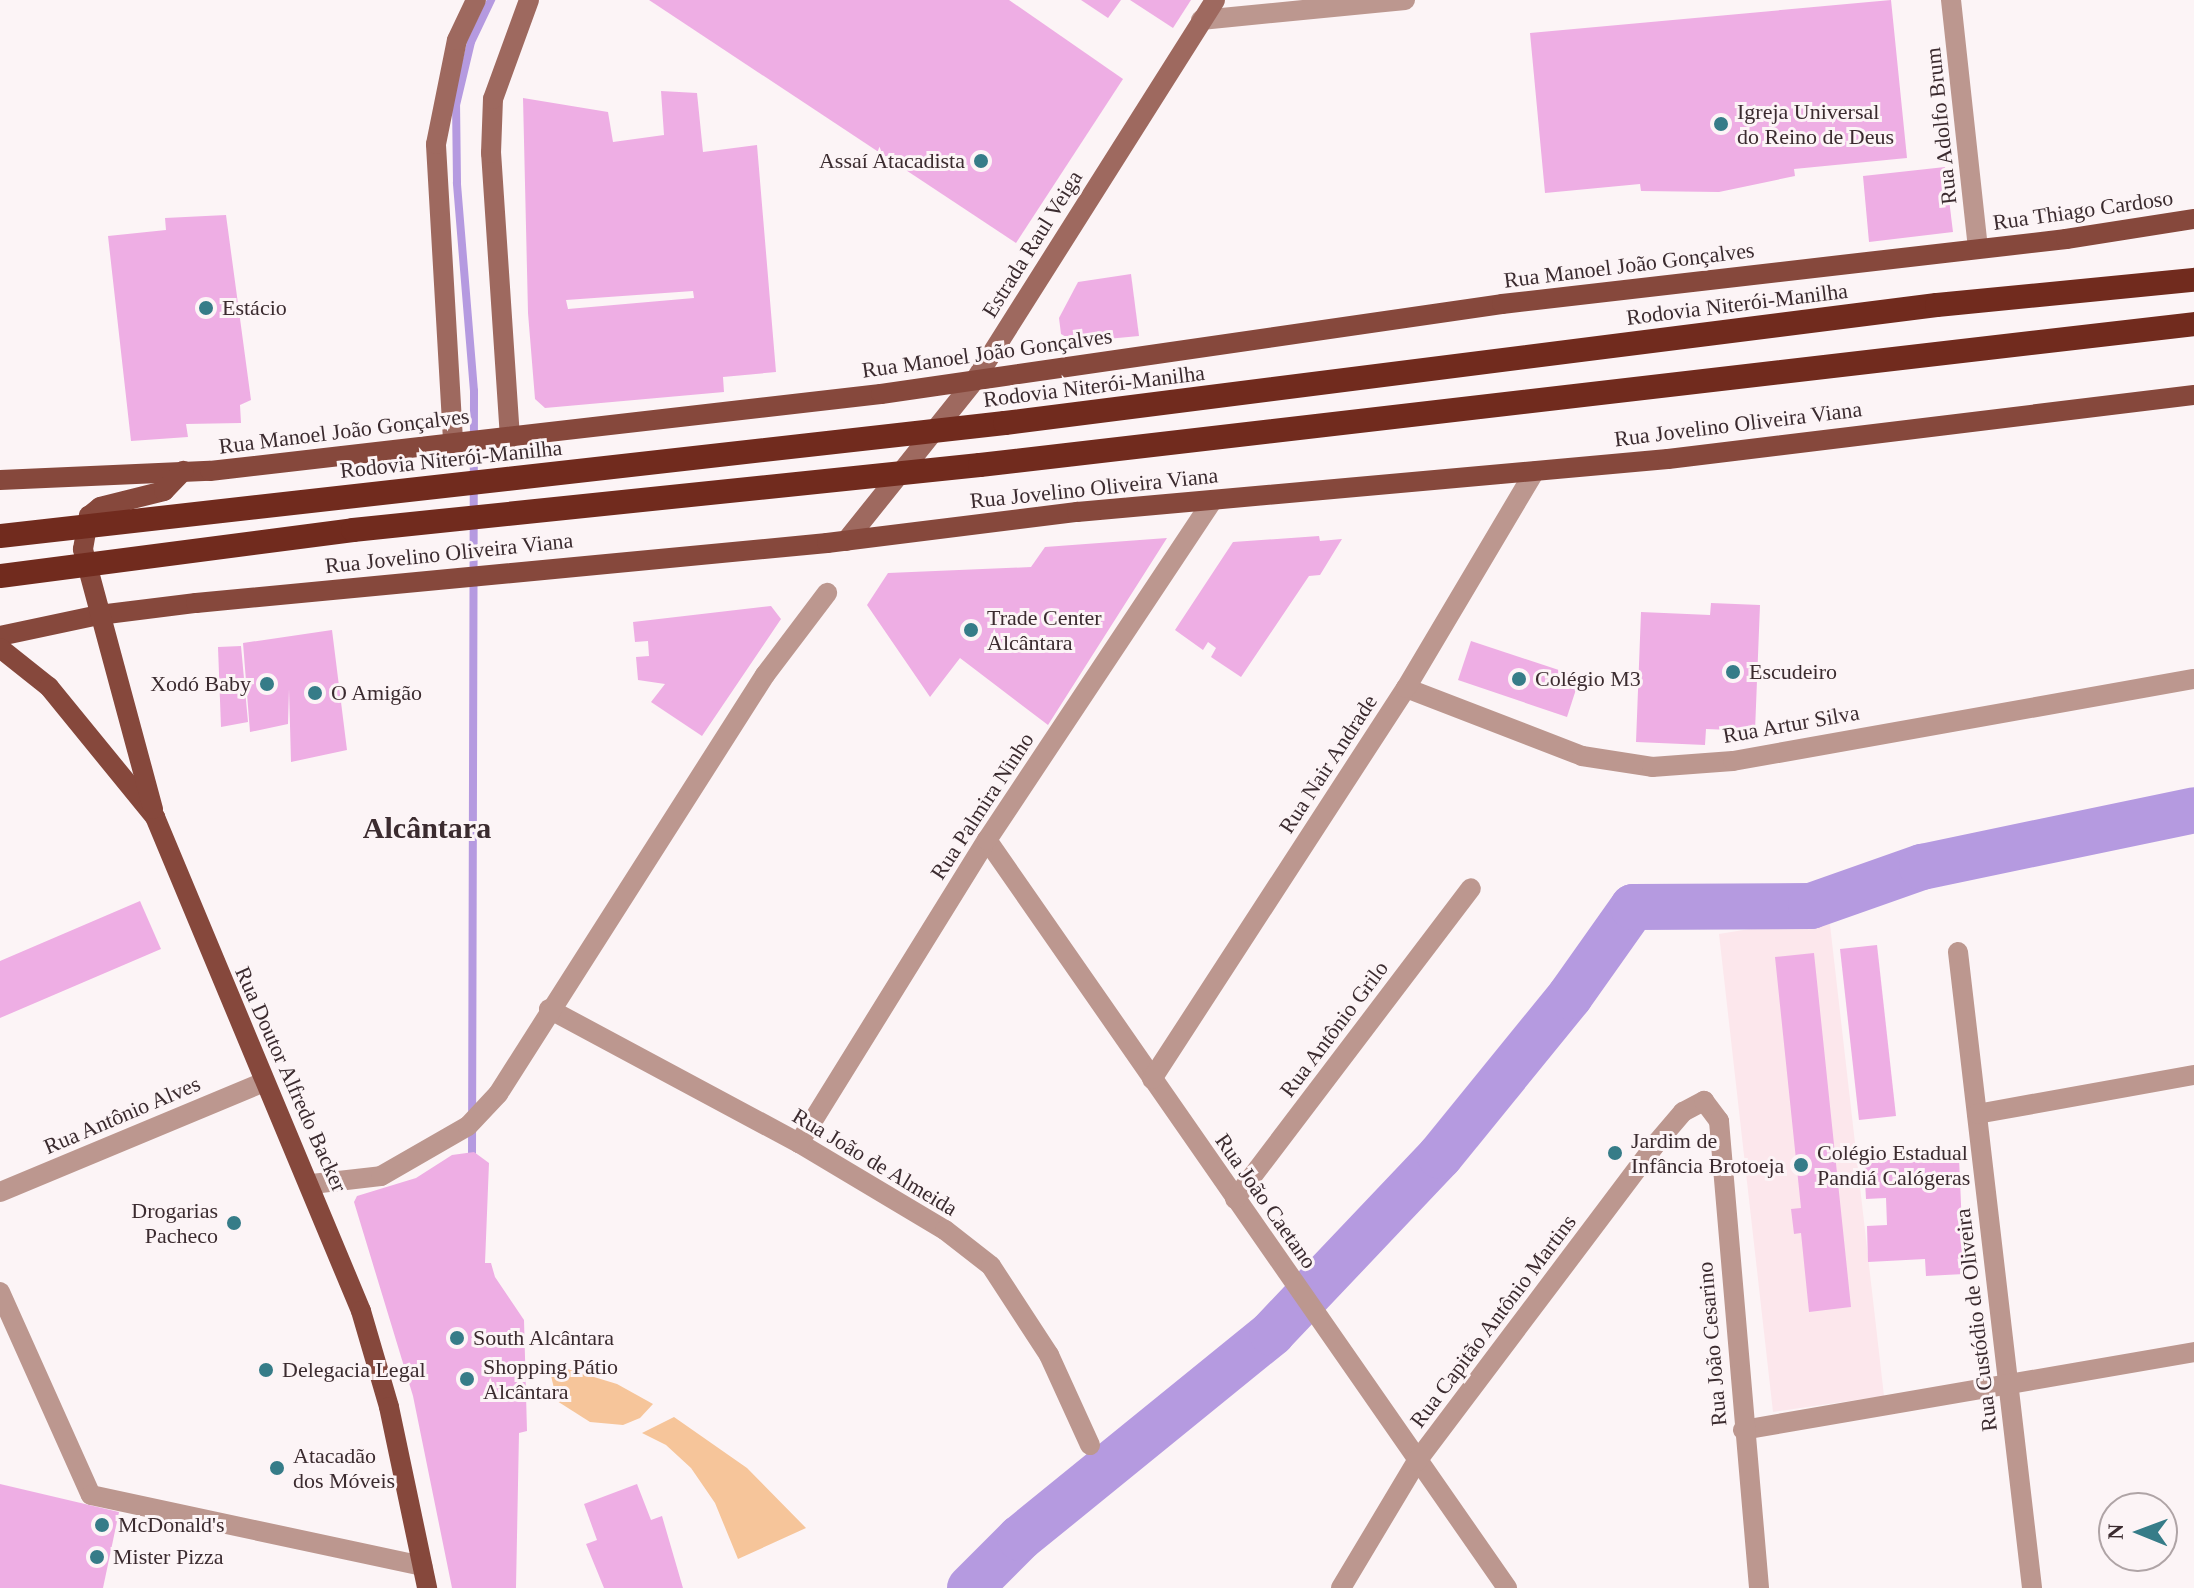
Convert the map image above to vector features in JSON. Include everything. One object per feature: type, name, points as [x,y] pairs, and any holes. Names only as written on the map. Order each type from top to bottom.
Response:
[{"type":"highway","name":"Rodovia Niterói-Manilha","points":[[2,535],[1005,423],[1937,305],[2194,280]]},
{"type":"highway","points":[[5,576],[353,530],[980,465],[2194,324]]},
{"type":"main road","name":"Rua Thiago Cardoso","points":[[1978,248],[2194,219]]},
{"type":"main road","name":"Rua Manoel João Gonçalves","points":[[0,480],[183,471],[458,440],[504,438],[975,380],[1502,304],[1978,248]]},
{"type":"main road","name":"Rua Jovelino Oliveira Viana","points":[[0,636],[99,615],[492,573],[846,541],[1213,500],[1535,471],[2194,395]]},
{"type":"main road","points":[[155,817],[83,549],[89,516],[124,498],[164,491],[183,471]]},
{"type":"main road","name":"Rua Doutor Alfredo Backer","points":[[0,648],[49,687],[155,817],[262,1083],[312,1184],[361,1311],[389,1407],[427,1588]]},
{"type":"street","points":[[458,440],[436,144],[457,40],[476,0]]},
{"type":"street","points":[[504,438],[491,153],[493,99],[529,0]]},
{"type":"street","name":"Estrada Raul Veiga","points":[[846,541],[975,380],[1215,0]]},
{"type":"street","points":[[1201,20],[1405,0]]},
{"type":"street","name":"Rua Adolfo Brum","points":[[1951,0],[1978,248]]},
{"type":"street","name":"Rua Nair Andrade","points":[[1152,1079],[1406,688],[1535,471]]},
{"type":"street","name":"Rua Palmira Ninho","points":[[799,1143],[987,840],[1213,500]]},
{"type":"street","points":[[312,1184],[381,1176],[468,1126],[498,1094],[549,1009],[765,675],[827,593]]},
{"type":"street","name":"Rua Artur Silva","points":[[1406,688],[1582,756],[1652,767],[1733,761],[2194,679]]},
{"type":"street","name":"Rua João Caetano","points":[[987,840],[1507,1588]]},
{"type":"street","name":"Rua Antônio Grilo","points":[[1235,1199],[1471,888]]},
{"type":"street","name":"Rua Custódio de Oliveira","points":[[1958,952],[2032,1588]]},
{"type":"street","name":"Rua João de Almeida","points":[[549,1009],[799,1143],[945,1230],[991,1266],[1049,1355],[1090,1445]]},
{"type":"street","points":[[1977,1114],[2194,1075]]},
{"type":"street","name":"Rua Antônio Alves","points":[[0,1192],[262,1083]]},
{"type":"street","name":"Rua João Cesarino","points":[[1704,1101],[1719,1121],[1743,1430],[1759,1588]]},
{"type":"street","name":"Rua Capitão Antônio Martins","points":[[1341,1588],[1417,1461],[1654,1146],[1683,1112],[1704,1101]]},
{"type":"street","points":[[0,1292],[91,1495],[422,1566]]},
{"type":"street","points":[[1743,1430],[2194,1352]]},
{"type":"shaded area","name":"Colégio Estadual Pandiá Calógeras","points":[[1829,916],[1884,1396],[1773,1412],[1719,934]]},
{"type":"shaded area","points":[[548,1363],[617,1384],[653,1404],[640,1418],[623,1425],[590,1422],[557,1401]]},
{"type":"shaded area","points":[[674,1417],[747,1468],[806,1528],[738,1559],[715,1503],[691,1468],[666,1445],[642,1433]]},
{"type":"building","name":"Assaí Atacadista","points":[[649,0],[1009,0],[1123,79],[1016,243]]},
{"type":"building","points":[[1081,0],[1121,0],[1108,18]]},
{"type":"building","points":[[1130,0],[1191,0],[1173,28]]},
{"type":"building","name":"Igreja Universal do Reino de Deus","points":[[1891,0],[1907,158],[1794,169],[1795,176],[1719,192],[1641,191],[1640,184],[1545,193],[1530,33]]},
{"type":"building","points":[[661,91],[697,93],[703,152],[757,145],[776,372],[723,377],[724,392],[545,408],[535,399],[528,313],[523,98],[608,112],[613,142],[664,135]],"holes":[[[693,291],[694,298],[568,309],[566,300]]]},
{"type":"building","points":[[1945,167],[1953,232],[1869,242],[1863,176]]},
{"type":"building","points":[[226,215],[251,400],[240,405],[241,423],[186,424],[188,437],[131,441],[108,236],[166,230],[165,218]]},
{"type":"building","points":[[1131,274],[1139,336],[1075,342],[1061,334],[1059,318],[1078,282]]},
{"type":"building","points":[[1319,536],[1320,541],[1342,539],[1320,575],[1309,576],[1241,677],[1211,657],[1216,648],[1208,642],[1203,650],[1175,630],[1233,542]]},
{"type":"building","name":"Trade Center Alcântara","points":[[1167,538],[1048,725],[960,658],[930,697],[867,605],[888,573],[1031,567],[1045,547]]},
{"type":"building","points":[[1711,603],[1760,605],[1755,731],[1706,729],[1705,745],[1636,742],[1641,612],[1710,615]]},
{"type":"building","points":[[771,606],[781,619],[702,736],[651,702],[665,684],[638,680],[636,657],[649,656],[648,641],[635,642],[633,622]]},
{"type":"building","name":"O Amigão","points":[[332,630],[347,750],[291,762],[289,689],[288,724],[250,732],[243,643]]},
{"type":"building","name":"Colégio M3","points":[[1471,641],[1580,677],[1567,717],[1458,680]]},
{"type":"building","points":[[241,646],[248,722],[221,727],[218,647]]},
{"type":"building","points":[[140,901],[161,949],[0,1018],[0,961]]},
{"type":"building","points":[[1877,945],[1896,1116],[1859,1120],[1840,949]]},
{"type":"building","points":[[1814,953],[1851,1307],[1809,1312],[1801,1233],[1794,1234],[1791,1209],[1801,1208],[1775,957]]},
{"type":"building","name":"Shopping Pátio Alcântara","points":[[474,1152],[489,1163],[485,1263],[491,1263],[495,1277],[524,1320],[527,1431],[519,1433],[516,1588],[452,1588],[413,1396],[354,1202],[357,1196],[416,1178],[452,1155]]},
{"type":"building","points":[[1959,1157],[1964,1274],[1926,1276],[1925,1259],[1868,1262],[1867,1226],[1887,1225],[1886,1198],[1866,1199],[1864,1161]]},
{"type":"building","points":[[0,1484],[119,1512],[103,1588],[0,1588]]},
{"type":"building","points":[[637,1484],[651,1520],[662,1516],[683,1588],[604,1588],[586,1544],[597,1540],[584,1504]]},
{"type":"waterway","points":[[472,1160],[474,391],[457,183],[456,105],[471,42],[491,0]]},
{"type":"waterway","points":[[970,1588],[1020,1538],[1272,1333],[1440,1156],[1570,996],[1633,907],[1811,906],[1922,867],[2194,810]]},
{"type":"place","name":"Igreja Universal do Reino de Deus","points":[[1721,124]]},
{"type":"place","name":"Assaí Atacadista","points":[[981,161]]},
{"type":"place","name":"Estácio","points":[[206,308]]},
{"type":"place","name":"Trade Center Alcântara","points":[[971,630]]},
{"type":"place","name":"Escudeiro","points":[[1733,672]]},
{"type":"place","name":"Colégio M3","points":[[1519,679]]},
{"type":"place","name":"Xodó Baby","points":[[267,684]]},
{"type":"place","name":"O Amigão","points":[[315,693]]},
{"type":"place","name":"Jardim de Infância Brotoeja","points":[[1615,1153]]},
{"type":"place","name":"Colégio Estadual Pandiá Calógeras","points":[[1801,1165]]},
{"type":"place","name":"Drogarias Pacheco","points":[[234,1223]]},
{"type":"place","name":"South Alcântara","points":[[457,1338]]},
{"type":"place","name":"Delegacia Legal","points":[[266,1370]]},
{"type":"place","name":"Shopping Pátio Alcântara","points":[[467,1379]]},
{"type":"place","name":"Atacadão dos Móveis","points":[[277,1468]]},
{"type":"place","name":"McDonald's","points":[[102,1525]]},
{"type":"place","name":"Mister Pizza","points":[[97,1557]]},
{"type":"district","name":"Alcântara","points":[[427,828]]}]
